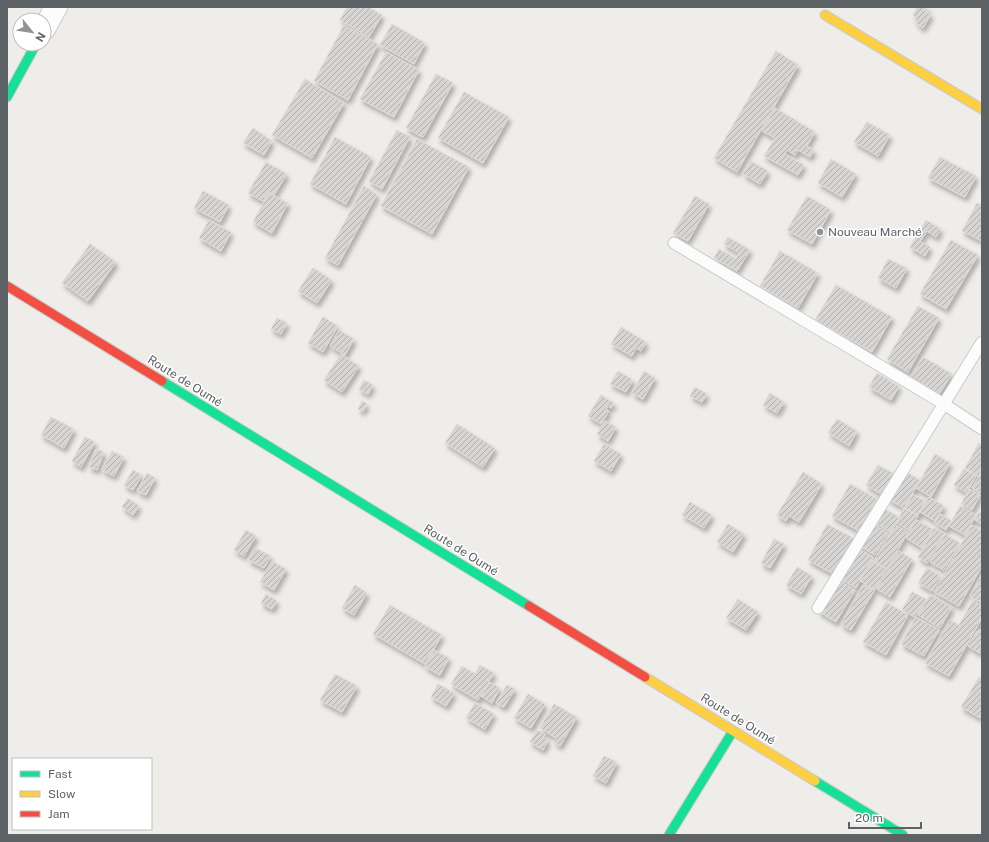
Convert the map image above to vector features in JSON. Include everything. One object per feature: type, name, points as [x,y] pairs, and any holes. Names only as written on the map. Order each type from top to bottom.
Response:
[{"type":"street","points":[[825,15],[982,109]]},
{"type":"street","points":[[7,97],[32,52]]},
{"type":"street","name":"Route de Oumé","points":[[7,286],[903,835]]},
{"type":"street","points":[[669,835],[733,731]]},
{"type":"lane","points":[[674,243],[944,404],[982,429]]},
{"type":"lane","points":[[818,608],[982,342]]},
{"type":"building","points":[[347,7],[368,7],[382,15],[369,37],[340,20]]},
{"type":"building","points":[[917,7],[928,7],[925,11],[931,14],[923,28],[917,24],[918,23],[915,21],[917,18],[913,15]]},
{"type":"building","points":[[392,24],[425,43],[414,64],[380,45]]},
{"type":"building","points":[[344,25],[378,44],[348,100],[314,81]]},
{"type":"building","points":[[776,51],[798,65],[737,172],[714,158]]},
{"type":"building","points":[[386,52],[419,70],[394,117],[360,99]]},
{"type":"building","points":[[436,74],[453,83],[423,137],[406,128]]},
{"type":"building","points":[[305,79],[344,103],[312,158],[272,135]]},
{"type":"building","points":[[464,92],[509,117],[483,163],[438,138]]},
{"type":"building","points":[[775,108],[815,132],[807,146],[814,150],[810,157],[798,150],[795,155],[787,150],[785,154],[804,165],[798,175],[764,156],[775,138],[762,131]]},
{"type":"building","points":[[867,122],[890,135],[878,156],[854,142]]},
{"type":"building","points":[[253,128],[272,141],[264,155],[243,143]]},
{"type":"building","points":[[397,130],[410,137],[382,189],[369,181]]},
{"type":"building","points":[[335,137],[371,157],[346,204],[310,184]]},
{"type":"building","points":[[417,139],[469,167],[432,234],[381,206]]},
{"type":"building","points":[[940,157],[976,176],[965,197],[928,178]]},
{"type":"building","points":[[831,159],[856,174],[842,197],[818,183]]},
{"type":"building","points":[[751,161],[768,171],[760,184],[743,174]]},
{"type":"building","points":[[266,162],[287,174],[274,195],[268,192],[263,201],[248,193]]},
{"type":"building","points":[[364,186],[377,194],[338,265],[325,258]]},
{"type":"building","points":[[203,191],[229,205],[220,222],[194,208]]},
{"type":"building","points":[[269,193],[288,203],[272,233],[253,222]]},
{"type":"building","points":[[695,196],[709,204],[688,241],[673,233]]},
{"type":"building","points":[[807,196],[831,210],[812,244],[787,230]]},
{"type":"building","points":[[977,203],[982,205],[982,241],[962,231]]},
{"type":"building","points":[[209,220],[231,232],[221,251],[199,238]]},
{"type":"building","points":[[926,220],[941,229],[936,237],[927,231],[920,241],[930,247],[925,256],[910,247]]},
{"type":"building","points":[[728,237],[750,250],[737,271],[714,258],[719,249],[736,259],[739,253],[724,244]]},
{"type":"building","points":[[951,240],[978,255],[946,309],[920,294]]},
{"type":"building","points":[[90,244],[116,262],[88,301],[62,283]]},
{"type":"building","points":[[780,251],[818,273],[798,308],[760,286]]},
{"type":"building","points":[[888,259],[907,268],[896,288],[878,278]]},
{"type":"building","points":[[313,268],[332,280],[317,303],[298,291]]},
{"type":"building","points":[[836,285],[892,317],[872,352],[815,320]]},
{"type":"building","points":[[918,306],[939,318],[908,372],[887,359]]},
{"type":"building","points":[[323,317],[338,326],[323,352],[308,343]]},
{"type":"building","points":[[277,318],[287,323],[281,334],[271,329]]},
{"type":"building","points":[[621,327],[646,342],[641,351],[636,348],[632,356],[611,344]]},
{"type":"building","points":[[339,330],[354,339],[345,355],[330,346]]},
{"type":"building","points":[[341,354],[359,366],[342,392],[324,380]]},
{"type":"building","points":[[923,357],[952,374],[939,394],[911,377]]},
{"type":"building","points":[[618,371],[633,380],[626,392],[610,384]]},
{"type":"building","points":[[644,371],[655,378],[643,399],[632,393]]},
{"type":"building","points":[[877,373],[899,386],[891,400],[869,387]]},
{"type":"building","points":[[364,380],[373,385],[368,394],[359,389]]},
{"type":"building","points":[[695,387],[707,394],[702,402],[690,396]]},
{"type":"building","points":[[770,393],[784,402],[777,413],[763,405]]},
{"type":"building","points":[[601,395],[614,403],[611,408],[608,406],[606,409],[609,411],[601,424],[588,416]]},
{"type":"building","points":[[362,401],[367,404],[363,411],[358,409]]},
{"type":"building","points":[[51,417],[74,429],[64,448],[41,435]]},
{"type":"building","points":[[837,419],[857,431],[849,446],[828,433]]},
{"type":"building","points":[[605,421],[616,427],[608,441],[597,434]]},
{"type":"building","points":[[457,424],[495,448],[483,467],[445,443]]},
{"type":"building","points":[[85,437],[95,442],[81,467],[72,461]]},
{"type":"building","points":[[979,443],[982,445],[982,469],[978,476],[965,468]]},
{"type":"building","points":[[604,444],[621,454],[611,471],[594,461]]},
{"type":"building","points":[[96,449],[104,452],[97,470],[89,467]]},
{"type":"building","points":[[112,451],[124,457],[114,476],[102,470]]},
{"type":"building","points":[[935,454],[950,463],[931,497],[916,488]]},
{"type":"building","points":[[878,465],[898,476],[886,497],[866,485]]},
{"type":"building","points":[[964,469],[976,476],[967,493],[954,485]]},
{"type":"building","points":[[133,470],[142,475],[133,490],[124,485]]},
{"type":"building","points":[[904,471],[920,480],[904,508],[888,499]]},
{"type":"building","points":[[982,471],[982,490],[980,493],[972,488]]},
{"type":"building","points":[[803,472],[822,484],[799,522],[789,516],[786,521],[777,515]]},
{"type":"building","points":[[147,473],[155,478],[146,495],[137,491]]},
{"type":"building","points":[[850,484],[877,499],[859,531],[832,516]]},
{"type":"building","points":[[969,489],[980,495],[972,510],[961,504]]},
{"type":"building","points":[[913,494],[925,501],[918,515],[905,508]]},
{"type":"building","points":[[929,497],[944,506],[935,521],[920,512]]},
{"type":"building","points":[[128,498],[139,506],[133,515],[122,507]]},
{"type":"building","points":[[690,502],[712,515],[704,528],[682,515]]},
{"type":"building","points":[[960,506],[976,515],[965,535],[949,526]]},
{"type":"building","points":[[883,508],[899,517],[890,532],[874,522]]},
{"type":"building","points":[[904,508],[918,516],[909,530],[896,523]]},
{"type":"building","points":[[979,512],[982,514],[982,524],[975,520]]},
{"type":"building","points":[[940,514],[951,520],[946,530],[935,523]]},
{"type":"building","points":[[916,520],[933,529],[922,548],[906,538]]},
{"type":"building","points":[[871,523],[888,533],[875,555],[858,545]]},
{"type":"building","points":[[728,524],[744,534],[733,552],[717,542]]},
{"type":"building","points":[[827,524],[855,539],[835,575],[808,560]]},
{"type":"building","points":[[895,525],[908,532],[887,569],[874,561]]},
{"type":"building","points":[[972,525],[982,531],[982,566],[959,606],[934,592]]},
{"type":"building","points":[[934,528],[944,533],[927,563],[918,557]]},
{"type":"building","points":[[246,530],[256,536],[244,556],[234,550]]},
{"type":"building","points":[[945,534],[960,543],[944,570],[930,562]]},
{"type":"building","points":[[774,539],[784,544],[770,568],[761,563]]},
{"type":"building","points":[[255,548],[271,556],[264,568],[248,560]]},
{"type":"building","points":[[857,548],[873,557],[856,588],[839,578]]},
{"type":"building","points":[[899,551],[912,559],[890,597],[877,589]]},
{"type":"building","points":[[272,561],[286,569],[274,590],[260,582]]},
{"type":"building","points":[[872,561],[886,569],[875,590],[860,581]]},
{"type":"building","points":[[797,567],[812,576],[801,594],[786,585]]},
{"type":"building","points":[[927,568],[941,576],[932,591],[918,583]]},
{"type":"building","points":[[982,574],[982,603],[970,596]]},
{"type":"building","points":[[836,579],[855,590],[836,622],[818,611]]},
{"type":"building","points":[[355,585],[367,593],[354,615],[342,608]]},
{"type":"building","points":[[863,585],[874,591],[851,630],[841,624]]},
{"type":"building","points":[[912,592],[926,599],[915,617],[902,610]]},
{"type":"building","points":[[266,594],[277,601],[272,609],[261,603]]},
{"type":"building","points":[[930,595],[952,607],[940,628],[918,615]]},
{"type":"building","points":[[738,599],[758,612],[746,630],[726,618]]},
{"type":"building","points":[[973,600],[982,606],[982,618],[949,676],[925,663],[950,620],[959,625]]},
{"type":"building","points":[[886,602],[908,615],[886,655],[863,642]]},
{"type":"building","points":[[390,605],[442,635],[425,664],[373,634]]},
{"type":"building","points":[[916,617],[939,630],[924,656],[901,644]]},
{"type":"building","points":[[978,630],[982,632],[982,651],[980,653],[968,646]]},
{"type":"building","points":[[434,650],[449,658],[440,675],[425,667]]},
{"type":"building","points":[[480,665],[494,673],[478,700],[451,684],[462,666],[475,674]]},
{"type":"building","points":[[335,674],[357,686],[342,712],[320,700]]},
{"type":"building","points":[[979,677],[982,679],[982,715],[980,718],[961,707]]},
{"type":"building","points":[[489,682],[500,688],[492,703],[481,696]]},
{"type":"building","points":[[438,684],[454,693],[446,706],[431,697]]},
{"type":"building","points":[[507,685],[515,689],[504,707],[496,703]]},
{"type":"building","points":[[528,694],[545,704],[531,728],[514,718]]},
{"type":"building","points":[[475,703],[494,714],[485,729],[466,718]]},
{"type":"building","points":[[554,704],[577,717],[560,746],[554,742],[556,738],[540,728]]},
{"type":"building","points":[[537,730],[545,734],[543,737],[548,740],[543,750],[530,742]]},
{"type":"building","points":[[604,756],[617,762],[606,783],[593,776]]},
{"type":"traffic: fast","points":[[7,97],[32,52]]},
{"type":"traffic: fast","points":[[162,381],[529,606]]},
{"type":"traffic: fast","points":[[669,835],[733,731]]},
{"type":"traffic: fast","points":[[815,781],[903,835]]},
{"type":"traffic: slow","points":[[825,15],[982,109]]},
{"type":"traffic: slow","points":[[645,677],[815,781]]},
{"type":"traffic: jam","points":[[7,286],[162,381]]},
{"type":"traffic: jam","points":[[529,606],[645,677]]},
{"type":"place","name":"Nouveau Marché","points":[[820,232]]}]
